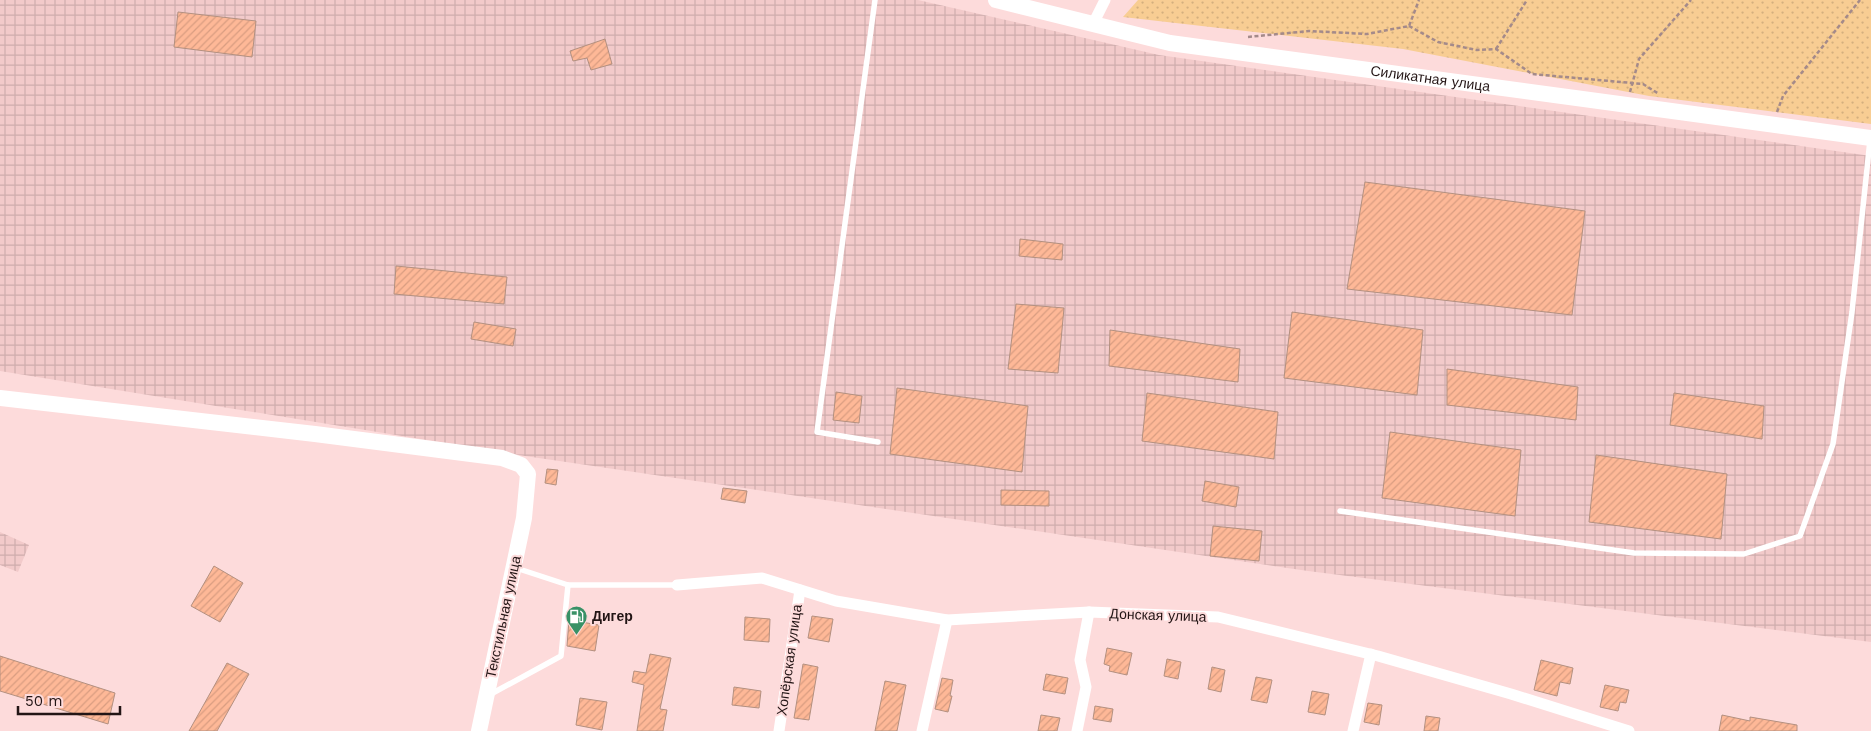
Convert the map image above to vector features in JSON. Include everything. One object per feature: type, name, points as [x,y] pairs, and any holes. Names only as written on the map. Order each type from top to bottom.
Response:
[{"type":"street","name":"Силикатная улица","points":[[996,0],[1170,43],[1871,138]]},
{"type":"street","points":[[1093,24],[1106,0]]},
{"type":"street","name":"Текстильная улица","points":[[0,398],[315,434],[502,458],[521,465],[528,474],[524,518],[480,731]]},
{"type":"street","name":"Донская улица","points":[[677,585],[762,578],[836,601],[947,620],[1089,612],[1218,617],[1371,654],[1511,694],[1626,731]]},
{"type":"street","name":"Хопёрская улица","points":[[779,731],[800,590]]},
{"type":"street","points":[[1077,731],[1086,687],[1080,660],[1089,612]]},
{"type":"street","points":[[922,731],[947,620]]},
{"type":"street","points":[[1353,731],[1371,654]]},
{"type":"lane","points":[[875,0],[817,432],[878,442]]},
{"type":"lane","points":[[1340,511],[1634,553],[1744,554],[1800,536],[1833,444],[1852,312],[1871,138]]},
{"type":"lane","points":[[513,567],[568,585],[677,585]]},
{"type":"lane","points":[[487,696],[561,656],[568,585]]},
{"type":"path","points":[[1409,26],[1420,0]]},
{"type":"path","points":[[1496,49],[1527,0]]},
{"type":"path","points":[[1625,105],[1633,84],[1639,59],[1691,0]]},
{"type":"path","points":[[1772,124],[1783,96],[1860,0]]},
{"type":"path","points":[[1245,38],[1310,31],[1367,34],[1409,26],[1438,42],[1477,50],[1496,49],[1532,74],[1643,84],[1660,94]]},
{"type":"shaded area","points":[[0,0],[918,0],[1159,55],[1871,156],[1871,642],[1308,571],[525,456],[0,371]]},
{"type":"shaded area","points":[[1138,0],[1871,0],[1871,124],[1649,96],[1403,49],[1123,17]]},
{"type":"shaded area","points":[[0,532],[29,545],[18,572],[0,565]]},
{"type":"building","points":[[178,12],[256,21],[252,57],[174,47]]},
{"type":"building","points":[[605,39],[612,64],[591,70],[587,58],[573,61],[570,51]]},
{"type":"building","points":[[1365,182],[1585,211],[1572,315],[1347,289]]},
{"type":"building","points":[[1020,239],[1063,244],[1062,260],[1019,256]]},
{"type":"building","points":[[396,266],[507,277],[504,304],[394,294]]},
{"type":"building","points":[[1016,304],[1064,308],[1058,373],[1008,369]]},
{"type":"building","points":[[1292,312],[1423,330],[1417,395],[1284,378]]},
{"type":"building","points":[[474,322],[516,329],[513,346],[471,339]]},
{"type":"building","points":[[1110,330],[1240,349],[1238,382],[1109,366]]},
{"type":"building","points":[[1447,369],[1578,387],[1576,420],[1447,405]]},
{"type":"building","points":[[897,388],[1028,406],[1022,472],[890,454]]},
{"type":"building","points":[[836,392],[862,396],[859,423],[833,420]]},
{"type":"building","points":[[1147,393],[1278,412],[1274,459],[1142,441]]},
{"type":"building","points":[[1674,393],[1764,406],[1762,439],[1670,425]]},
{"type":"building","points":[[1390,432],[1521,450],[1515,516],[1382,498]]},
{"type":"building","points":[[1596,455],[1727,474],[1721,539],[1589,522]]},
{"type":"building","points":[[547,469],[558,470],[556,485],[545,483]]},
{"type":"building","points":[[1205,481],[1239,487],[1236,507],[1202,501]]},
{"type":"building","points":[[723,488],[747,491],[745,503],[721,499]]},
{"type":"building","points":[[1001,490],[1049,491],[1049,506],[1001,505]]},
{"type":"building","points":[[1213,526],[1262,531],[1259,561],[1210,556]]},
{"type":"building","points":[[214,566],[243,583],[220,622],[191,606]]},
{"type":"building","points":[[812,616],[833,619],[829,642],[808,638]]},
{"type":"building","points":[[745,617],[770,619],[769,642],[744,640]]},
{"type":"building","name":"Дигер","points":[[569,620],[599,625],[595,651],[567,646]]},
{"type":"building","points":[[1107,648],[1132,653],[1127,675],[1109,671],[1110,666],[1104,664]]},
{"type":"building","points":[[650,654],[671,658],[660,709],[667,710],[663,731],[637,731],[644,685],[632,682],[634,671],[646,673]]},
{"type":"building","points":[[0,656],[115,693],[108,724],[0,691]]},
{"type":"building","points":[[1167,659],[1181,662],[1178,679],[1164,676]]},
{"type":"building","points":[[1541,660],[1573,668],[1570,684],[1560,682],[1557,696],[1534,690]]},
{"type":"building","points":[[227,663],[249,674],[217,731],[189,731]]},
{"type":"building","points":[[803,664],[818,667],[809,720],[794,718]]},
{"type":"building","points":[[1212,667],[1225,670],[1221,692],[1208,689]]},
{"type":"building","points":[[1046,674],[1068,678],[1065,694],[1043,690]]},
{"type":"building","points":[[1256,677],[1272,680],[1267,703],[1251,700]]},
{"type":"building","points":[[942,678],[953,680],[948,712],[935,709]]},
{"type":"building","points":[[885,681],[906,685],[897,731],[875,731]]},
{"type":"building","points":[[1605,685],[1629,690],[1626,703],[1620,702],[1618,711],[1600,707]]},
{"type":"building","points":[[734,687],[761,691],[759,708],[732,705]]},
{"type":"building","points":[[1312,691],[1329,694],[1325,715],[1308,712]]},
{"type":"building","points":[[580,698],[607,702],[602,730],[576,725]]},
{"type":"building","points":[[1368,703],[1382,705],[1379,725],[1364,722]]},
{"type":"building","points":[[1095,706],[1113,709],[1111,722],[1093,719]]},
{"type":"building","points":[[1041,715],[1060,718],[1057,731],[1038,731]]},
{"type":"building","points":[[1722,715],[1750,721],[1750,717],[1797,725],[1797,731],[1719,731]]},
{"type":"building","points":[[1426,716],[1440,718],[1438,731],[1424,731]]},
{"type":"place","name":"Дигер","points":[[576,635]]}]
